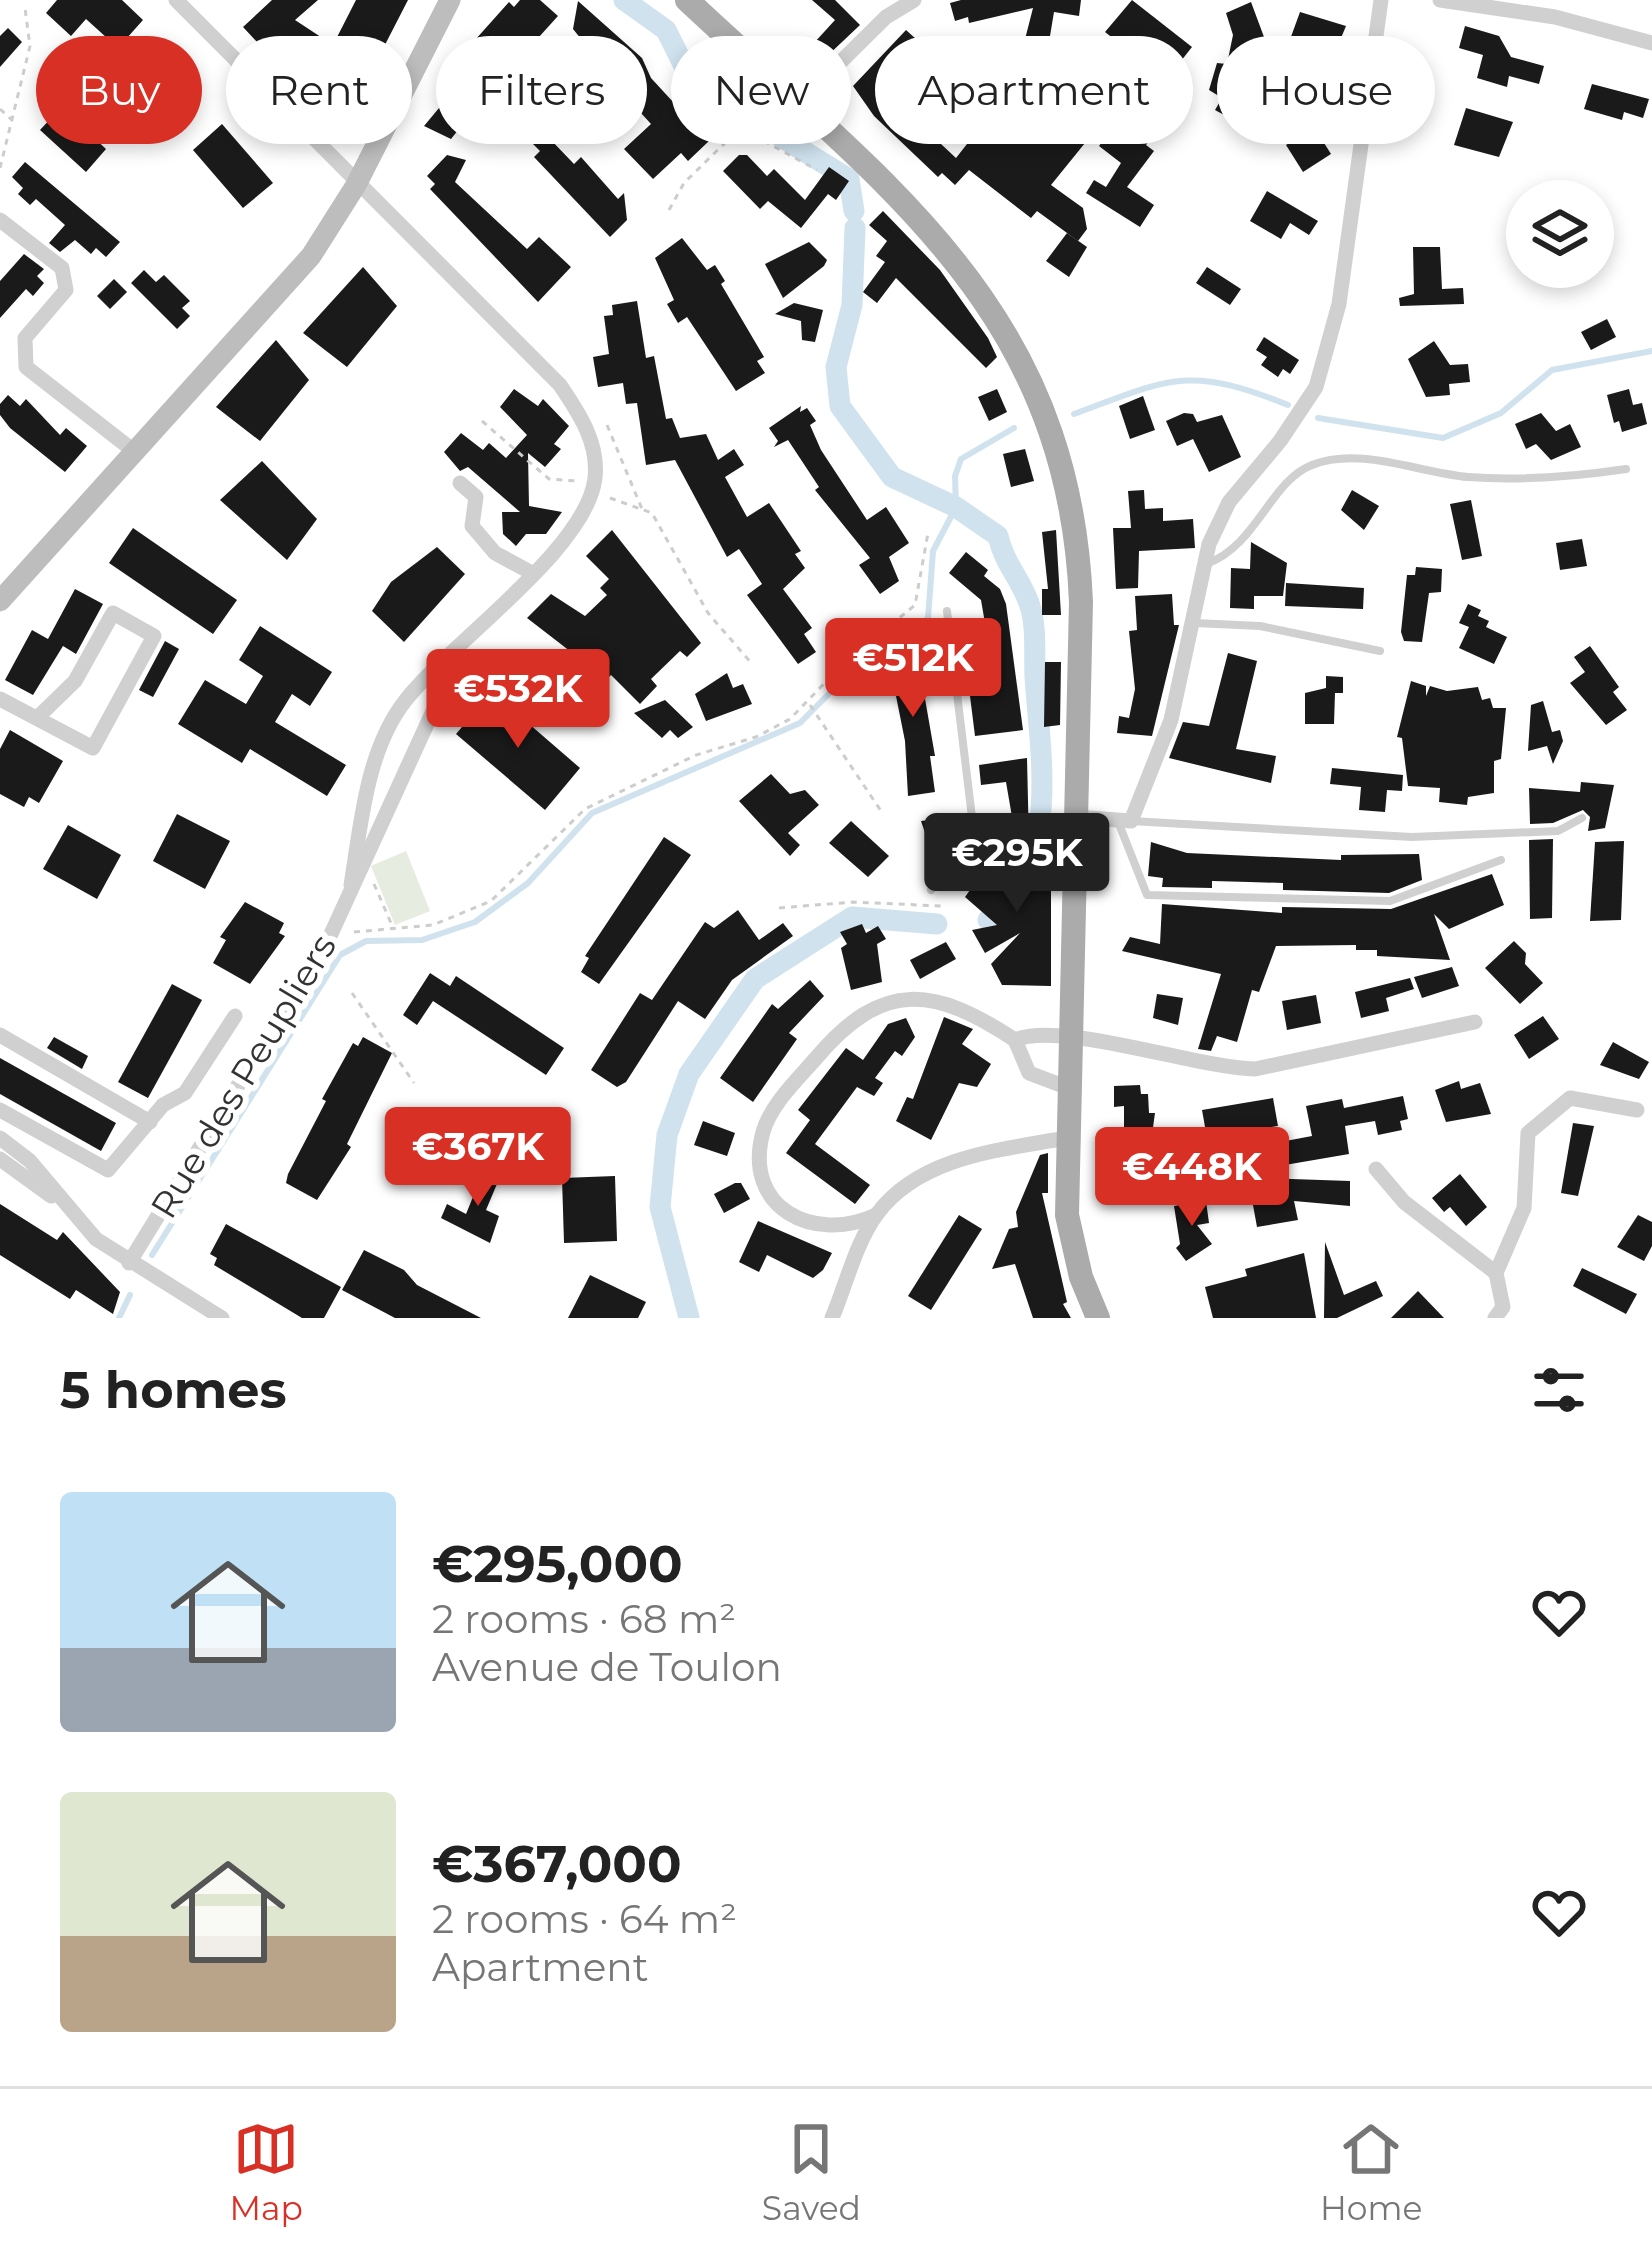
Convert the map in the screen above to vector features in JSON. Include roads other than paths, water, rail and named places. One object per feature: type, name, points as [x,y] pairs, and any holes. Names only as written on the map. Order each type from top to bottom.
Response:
[{"type":"main road","points":[[687,0],[725,36]]},
{"type":"main road","points":[[840,144],[910,211],[980,291],[1010,337],[1054,431],[1078,548],[1067,1215],[1081,1277],[1098,1318]]},
{"type":"street","name":"Rue des Peupliers","points":[[176,0],[560,385],[587,430],[596,476],[571,531],[434,668],[391,723],[369,787],[351,885]]},
{"type":"street","points":[[0,602],[311,256],[356,185],[450,0]]},
{"type":"street","points":[[851,52],[886,17],[914,0]]},
{"type":"street","points":[[1075,817],[1125,823],[1171,720],[1205,565],[1229,502],[1280,441],[1316,387],[1340,304],[1382,0]]},
{"type":"street","points":[[1440,0],[1555,17],[1652,43]]},
{"type":"street","points":[[0,220],[62,268],[66,290],[25,338],[26,367],[135,452]]},
{"type":"street","points":[[460,483],[476,497],[472,526],[495,553],[532,573]]},
{"type":"street","points":[[0,699],[93,748],[154,636],[113,613],[75,681],[37,718]]},
{"type":"street","name":"Rue des Peupliers","points":[[129,1263],[331,934],[430,707],[470,634]]},
{"type":"street","points":[[876,1215],[849,1228],[824,1228],[775,1203],[761,1178],[763,1132],[779,1102],[861,1011],[906,998],[938,998],[970,1010],[1015,1040],[1029,1073],[1066,1087]]},
{"type":"street","points":[[0,1110],[108,1169],[163,1105],[185,1093],[235,1016]]},
{"type":"street","points":[[1015,1040],[1028,1034],[1069,1038],[1220,1069],[1255,1069],[1475,1022]]},
{"type":"street","points":[[0,1035],[150,1122]]},
{"type":"street","points":[[1495,1318],[1503,1307],[1496,1273],[1524,1208],[1528,1133],[1570,1098],[1637,1110]]},
{"type":"street","points":[[0,1138],[30,1161],[68,1208]]},
{"type":"street","points":[[832,1318],[876,1215],[898,1191],[936,1167],[1066,1138]]},
{"type":"street","points":[[0,1159],[68,1208],[129,1263],[222,1318]]},
{"type":"street","points":[[1376,1169],[1404,1202],[1496,1273]]},
{"type":"lane","points":[[1205,565],[1231,555],[1293,479],[1307,466],[1326,461],[1362,460],[1463,477],[1543,481],[1626,469]]},
{"type":"lane","points":[[931,890],[975,842],[947,611]]},
{"type":"lane","points":[[1193,622],[1260,626],[1380,651]]},
{"type":"lane","points":[[1501,860],[1390,902],[1147,895],[1125,823],[1412,837],[1558,830],[1582,818]]},
{"type":"waterway","points":[[624,0],[666,30],[692,82],[849,179],[854,211]]},
{"type":"waterway","points":[[855,228],[852,305],[836,367],[840,406],[892,477],[956,507],[998,536],[1032,611],[1042,774],[1037,841],[1011,899],[988,920]]},
{"type":"waterway","points":[[1318,418],[1443,438],[1501,413],[1552,370],[1652,351]]},
{"type":"waterway","points":[[1074,414],[1180,381],[1226,384],[1288,405]]},
{"type":"waterway","points":[[152,1255],[340,955],[366,941],[422,940],[475,922],[528,883],[592,813],[800,723],[883,639],[920,626],[928,618],[933,551],[956,507],[955,476],[961,459],[1014,428]]},
{"type":"waterway","points":[[689,1318],[660,1207],[667,1135],[689,1074],[755,979],[852,917],[937,924]]},
{"type":"waterway","points":[[119,1318],[130,1295]]}]
